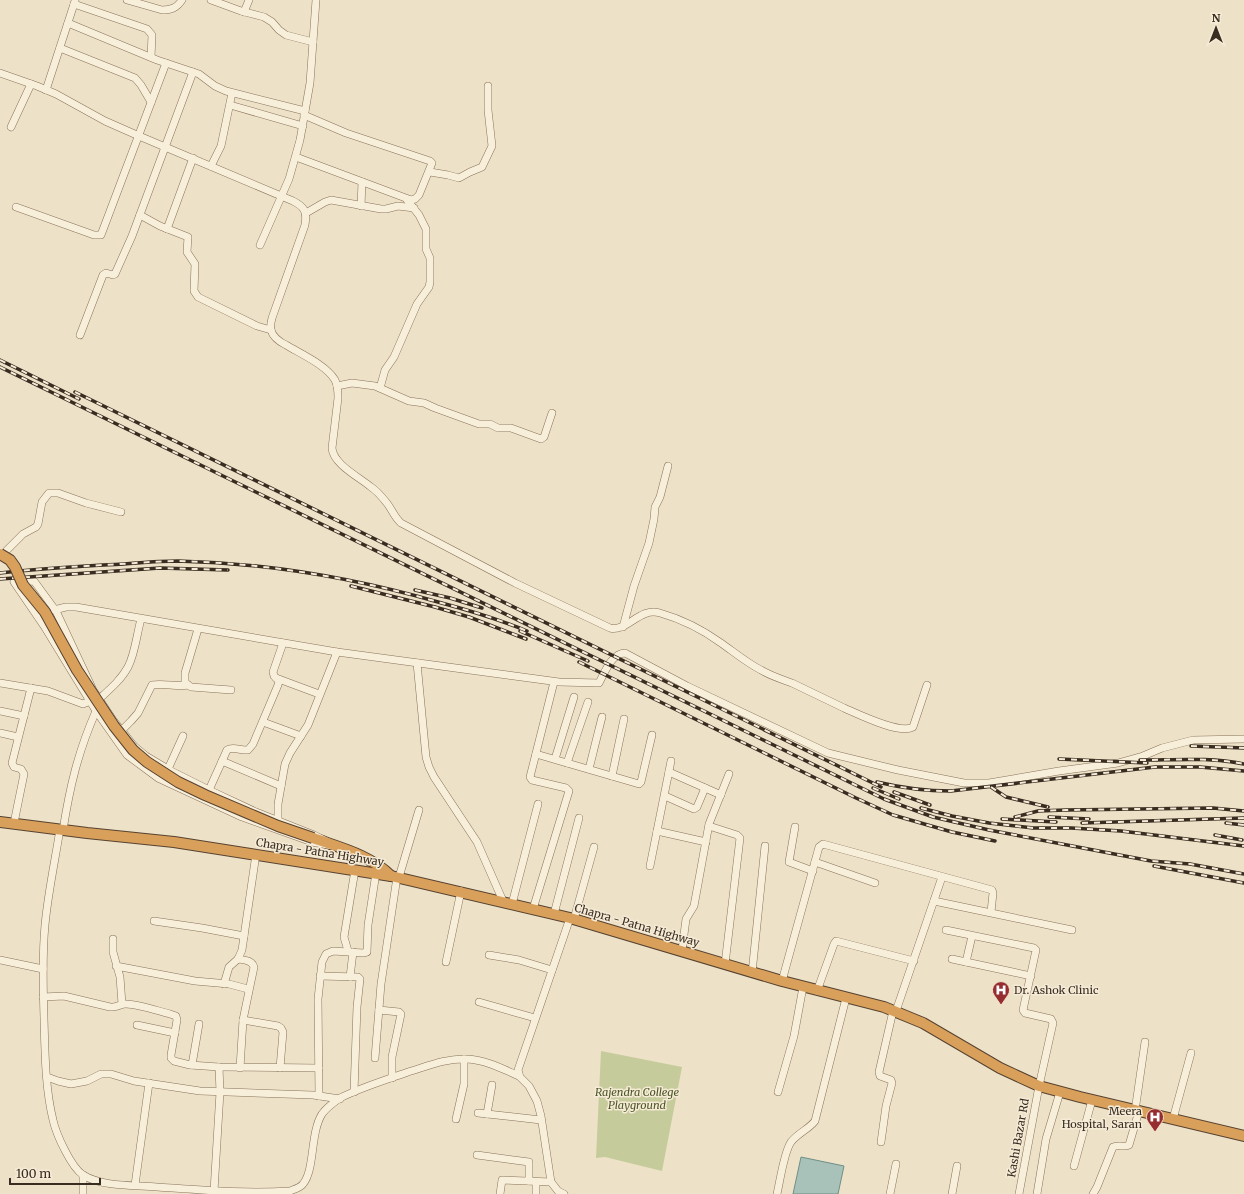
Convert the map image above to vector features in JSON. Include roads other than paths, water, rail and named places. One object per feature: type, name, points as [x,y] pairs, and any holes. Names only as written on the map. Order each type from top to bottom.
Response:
[{"type":"highway","points":[[2,553],[15,566],[23,585],[45,612],[77,670],[114,726],[132,750],[147,762],[174,779],[205,795],[278,826],[366,857],[396,877]]},
{"type":"highway","name":"Chapra - Patna Highway","points":[[0,822],[174,842],[376,873],[461,891],[572,918],[682,950],[752,973],[895,1011],[923,1023],[1000,1068],[1039,1086],[1244,1136]]},
{"type":"street","points":[[127,0],[162,10],[168,10],[176,7],[182,0]]},
{"type":"street","points":[[211,0],[268,19],[286,35],[313,42]]},
{"type":"street","points":[[244,12],[249,0]]},
{"type":"street","points":[[260,245],[282,196],[296,157],[310,83],[316,0]]},
{"type":"street","points":[[46,90],[75,2],[147,29],[152,35],[151,57]]},
{"type":"street","points":[[68,23],[166,63],[199,74],[220,89],[305,113],[346,134],[431,161],[430,172],[419,195],[415,199],[407,200]]},
{"type":"street","points":[[60,48],[135,78],[151,102]]},
{"type":"street","points":[[16,207],[99,236],[102,232],[166,63]]},
{"type":"street","points":[[80,335],[103,275],[106,273],[113,275],[115,274],[140,216],[193,72]]},
{"type":"street","points":[[0,73],[46,90],[138,136],[282,196],[300,204],[303,207],[306,213],[305,225],[272,318],[271,330],[274,337],[280,342],[332,375],[337,386],[338,398],[332,448],[333,456],[344,467],[380,495],[387,503],[397,520],[465,557],[607,627],[616,629],[623,627],[640,616],[651,613],[660,613],[692,626],[719,641],[759,670],[863,716],[901,728],[909,729],[913,727],[927,685]]},
{"type":"street","points":[[11,127],[31,84]]},
{"type":"street","points":[[430,172],[459,178],[483,166],[491,149],[492,143],[488,110],[488,86]]},
{"type":"street","points":[[211,166],[221,146],[232,93]]},
{"type":"street","points":[[230,105],[303,126]]},
{"type":"street","points":[[296,157],[407,200],[422,220],[426,229],[426,249],[430,258],[429,285],[417,304],[394,357],[384,374],[380,388]]},
{"type":"street","points":[[167,229],[193,158]]},
{"type":"street","points":[[361,206],[362,182]]},
{"type":"street","points":[[306,213],[331,200],[384,209],[398,206],[414,208]]},
{"type":"street","points":[[140,216],[188,237],[187,252],[196,264],[194,288],[196,295],[201,299],[257,326],[271,330]]},
{"type":"street","points":[[337,386],[352,383],[375,386],[409,401],[424,403],[479,424],[490,424],[498,428],[511,428],[541,439],[544,437],[552,413]]},
{"type":"street","points":[[623,627],[634,586],[649,543],[656,506],[660,497],[668,466]]},
{"type":"street","points":[[15,579],[22,574],[14,558],[2,553],[23,534],[36,527],[38,524],[42,502],[50,493],[58,493],[86,503],[121,512]]},
{"type":"street","points":[[15,579],[34,580],[48,599],[59,618],[84,674],[98,700],[121,731],[134,746],[146,756],[209,790],[278,821],[314,835],[338,847]]},
{"type":"street","points":[[15,579],[14,582],[44,626],[96,711],[127,755],[158,778],[215,806],[312,842],[338,847]]},
{"type":"street","points":[[54,610],[66,607],[76,607],[337,652],[554,682],[599,683],[611,661],[619,654],[628,653],[687,686],[828,753],[898,770],[972,784],[1118,764],[1162,748],[1193,740],[1244,739]]},
{"type":"street","points":[[98,700],[128,668],[132,658],[141,619]]},
{"type":"street","points":[[188,685],[185,682],[185,673],[198,629]]},
{"type":"street","points":[[209,790],[228,749],[233,748],[243,751],[251,748],[278,685],[278,681],[273,672],[283,643]]},
{"type":"street","points":[[278,821],[278,804],[288,757],[308,725],[319,694],[337,652]]},
{"type":"street","points":[[417,663],[426,757],[429,767],[477,842],[508,902]]},
{"type":"street","points":[[276,678],[319,694]]},
{"type":"street","points":[[533,909],[569,791],[566,788],[531,779],[530,775],[554,682]]},
{"type":"street","points":[[0,683],[53,693],[83,704],[90,701]]},
{"type":"street","points":[[121,731],[138,713],[152,685],[188,685],[196,688],[231,690]]},
{"type":"street","points":[[14,824],[24,774],[21,769],[12,765],[31,688]]},
{"type":"street","points":[[555,759],[574,697]]},
{"type":"street","points":[[567,763],[588,702]]},
{"type":"street","points":[[0,711],[24,716]]},
{"type":"street","points":[[96,711],[79,755],[70,788],[45,926],[43,969],[47,1077],[51,1108],[57,1132],[76,1169],[83,1175],[101,1182],[222,1192],[302,1190],[309,1170],[318,1122],[328,1106],[354,1092],[392,1078],[436,1063],[464,1059],[487,1062],[519,1076],[534,1094],[541,1120],[551,1182],[558,1191],[564,1194]]},
{"type":"street","points":[[589,769],[602,717]]},
{"type":"street","points":[[612,776],[624,719]]},
{"type":"street","points":[[263,722],[301,736]]},
{"type":"street","points":[[0,733],[18,737]]},
{"type":"street","points":[[536,754],[637,784],[641,783],[652,735]]},
{"type":"street","points":[[168,769],[183,736]]},
{"type":"street","points":[[222,761],[281,786]]},
{"type":"street","points":[[650,866],[672,762]]},
{"type":"street","points":[[669,772],[721,795]]},
{"type":"street","points":[[682,950],[686,919],[693,908],[709,826],[730,774]]},
{"type":"street","points":[[665,796],[694,809],[697,807],[704,788]]},
{"type":"street","points":[[508,902],[538,804]]},
{"type":"street","points":[[375,1058],[381,984],[396,877],[419,810]]},
{"type":"street","points":[[554,914],[579,818]]},
{"type":"street","points":[[709,826],[737,835],[740,838],[725,964]]},
{"type":"street","points":[[795,827],[790,862],[813,871]]},
{"type":"street","points":[[657,832],[706,842]]},
{"type":"street","points":[[782,981],[820,846],[826,844],[903,867],[992,890],[994,893],[991,912]]},
{"type":"street","points":[[752,973],[765,846]]},
{"type":"street","points":[[519,1076],[518,1065],[572,918],[594,847]]},
{"type":"street","points":[[224,984],[229,967],[238,959],[242,950],[256,854]]},
{"type":"street","points":[[815,862],[874,883]]},
{"type":"street","points":[[350,977],[350,952],[344,937],[355,870]]},
{"type":"street","points":[[319,1096],[318,999],[322,962],[326,954],[333,951],[364,953],[367,951],[368,925],[376,873]]},
{"type":"street","points":[[881,1142],[886,1106],[892,1083],[891,1080],[880,1076],[879,1072],[895,1011],[914,961],[942,877]]},
{"type":"street","points":[[446,962],[461,891]]},
{"type":"street","points":[[934,901],[1072,930]]},
{"type":"street","points":[[154,921],[244,936]]},
{"type":"street","points":[[946,930],[1036,949],[1037,952],[1031,976],[952,959]]},
{"type":"street","points":[[966,962],[972,936]]},
{"type":"street","points":[[114,939],[113,952],[120,977],[122,1004]]},
{"type":"street","points":[[817,991],[836,942],[914,961]]},
{"type":"street","points":[[489,955],[519,960],[552,970]]},
{"type":"street","points":[[238,959],[253,963],[253,972],[248,989],[243,1020],[240,1068]]},
{"type":"street","points":[[0,960],[43,969]]},
{"type":"street","points":[[116,966],[195,981],[224,984],[248,989]]},
{"type":"street","points":[[320,976],[350,977],[360,979],[357,1007],[354,1092]]},
{"type":"street","name":"Kashi Bazar Rd","points":[[1019,1194],[1039,1086],[1053,1022],[1051,1019],[1025,1013],[1023,1010],[1031,976]]},
{"type":"street","points":[[778,1092],[794,1036],[803,987]]},
{"type":"street","points":[[43,997],[64,996],[110,1008],[115,1008],[122,1004],[131,1004],[176,1016],[177,1020],[171,1058],[177,1063],[240,1068],[319,1068]]},
{"type":"street","points":[[777,1194],[786,1155],[790,1145],[797,1136],[815,1121],[846,998]]},
{"type":"street","points":[[479,1002],[535,1018]]},
{"type":"street","points":[[379,1010],[399,1012],[401,1014],[392,1056],[392,1078]]},
{"type":"street","points":[[243,1020],[278,1026],[281,1028],[283,1032],[280,1068]]},
{"type":"street","points":[[192,1065],[199,1024]]},
{"type":"street","points":[[137,1025],[175,1033]]},
{"type":"street","points":[[1093,1194],[1113,1147],[1129,1145],[1137,1111],[1145,1042]]},
{"type":"street","points":[[1173,1119],[1191,1053]]},
{"type":"street","points":[[456,1119],[464,1084],[464,1059]]},
{"type":"street","points":[[214,1191],[220,1092],[219,1067]]},
{"type":"street","points":[[47,1077],[71,1084],[88,1081],[101,1074],[105,1074],[200,1091],[319,1096],[340,1099]]},
{"type":"street","points":[[135,1185],[149,1083]]},
{"type":"street","points":[[487,1114],[492,1085]]},
{"type":"street","points":[[1038,1194],[1046,1139],[1060,1092]]},
{"type":"street","points":[[1074,1166],[1092,1100]]},
{"type":"street","points":[[478,1113],[541,1120]]},
{"type":"street","points":[[477,1155],[530,1163],[536,1194]]},
{"type":"street","points":[[890,1194],[896,1164]]},
{"type":"street","points":[[952,1194],[957,1166]]},
{"type":"street","points":[[83,1175],[83,1194]]},
{"type":"street","points":[[500,1194],[502,1180],[551,1182]]},
{"type":"water","points":[[801,1157],[844,1166],[838,1194],[793,1194]]},
{"type":"railway","points":[[0,360],[79,399]]},
{"type":"railway","points":[[0,367],[884,799],[933,817],[989,830],[1151,861],[1190,864],[1244,874]]},
{"type":"railway","points":[[75,392],[881,787]]},
{"type":"railway","points":[[0,573],[51,568],[169,561],[211,562],[244,565],[310,573],[406,593],[472,612],[527,631]]},
{"type":"railway","points":[[0,579],[160,568],[228,570]]},
{"type":"railway","points":[[351,586],[469,617],[526,639]]},
{"type":"railway","points":[[415,590],[450,598],[482,608]]},
{"type":"railway","points":[[520,631],[588,661]]},
{"type":"railway","points":[[579,662],[893,815],[952,832],[995,841]]},
{"type":"railway","points":[[1191,746],[1244,748]]},
{"type":"railway","points":[[1059,759],[1147,763]]},
{"type":"railway","points":[[1140,760],[1218,760],[1244,764]]},
{"type":"railway","points":[[877,782],[913,789],[951,791],[1155,767],[1200,767],[1244,771]]},
{"type":"railway","points":[[991,787],[1006,797],[1048,807]]},
{"type":"railway","points":[[873,788],[899,799]]},
{"type":"railway","points":[[894,792],[930,805]]},
{"type":"railway","points":[[921,808],[989,823],[1033,828],[1071,828],[1121,831],[1244,846]]},
{"type":"railway","points":[[1015,817],[1038,811],[1066,810],[1213,808],[1244,811]]},
{"type":"railway","points":[[1049,817],[1089,819]]},
{"type":"railway","points":[[1082,823],[1244,818]]},
{"type":"railway","points":[[1002,819],[1056,822]]},
{"type":"railway","points":[[1226,823],[1244,825]]},
{"type":"railway","points":[[1215,835],[1242,840]]},
{"type":"railway","points":[[1154,866],[1244,883]]},
{"type":"place","name":"Dr. Ashok Clinic","points":[[1001,1005]]},
{"type":"place","name":"Meera Hospital, Saran","points":[[1155,1132]]},
{"type":"park label","name":"Rajendra College Playground","points":[[637,1098]]}]
